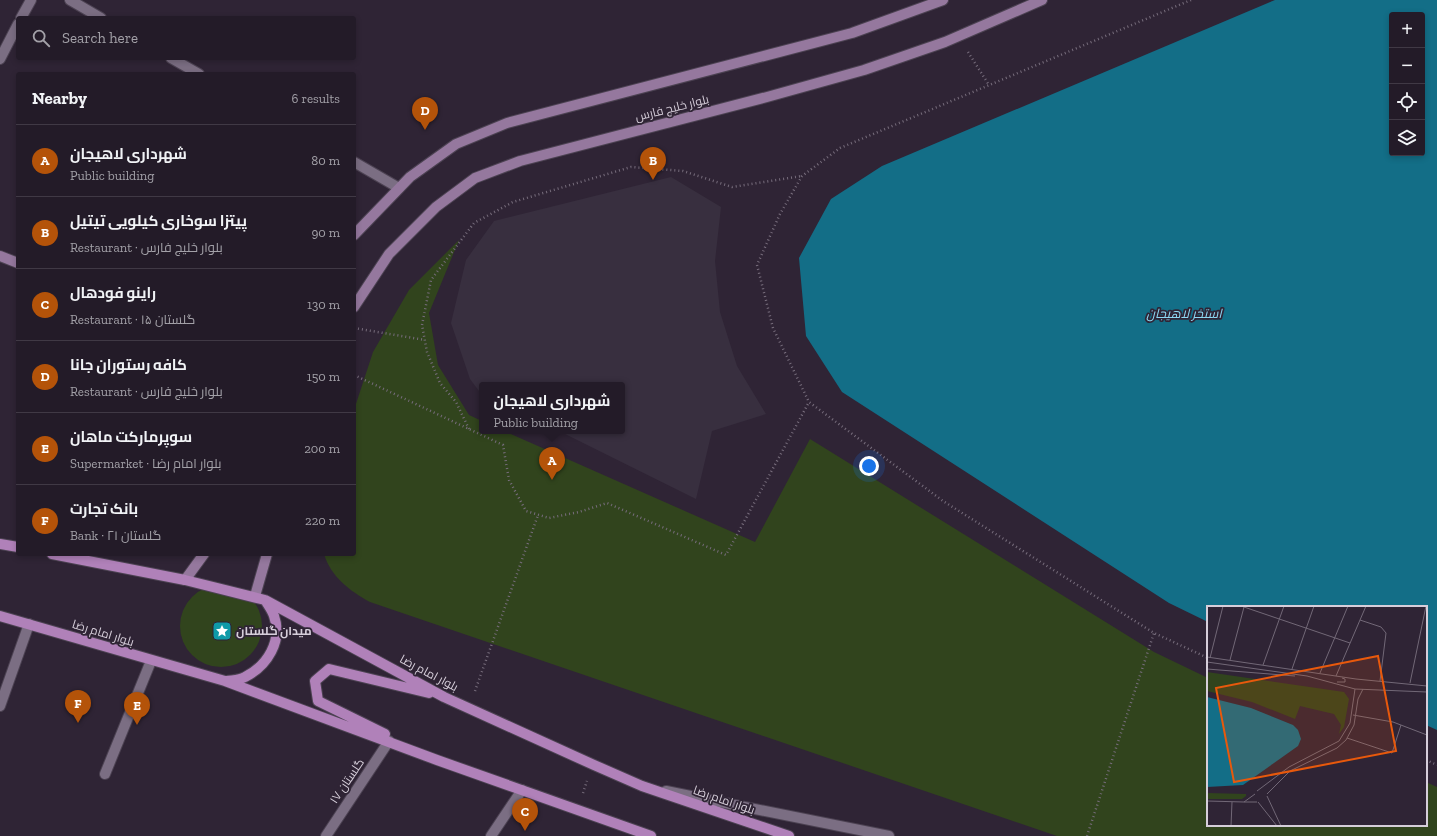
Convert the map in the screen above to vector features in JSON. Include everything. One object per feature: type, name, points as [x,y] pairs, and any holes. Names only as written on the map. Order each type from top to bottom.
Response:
[{"type":"main road","points":[[356,234],[410,177],[456,144],[507,123],[845,35],[943,0]]},
{"type":"main road","name":"بلوار خلیج فارس","points":[[356,304],[389,254],[436,206],[475,178],[520,160],[767,97],[864,70],[945,42],[1042,0]]},
{"type":"main road","points":[[0,256],[16,262]]},
{"type":"main road","points":[[0,544],[16,547]]},
{"type":"main road","name":"بلوار امام رضا","points":[[62,556],[184,580],[260,598],[444,697],[594,765],[642,786],[789,836]]},
{"type":"main road","points":[[184,580],[202,556]]},
{"type":"main road","points":[[225,681],[243,678],[260,668],[271,653],[276,635],[274,616],[260,598],[267,556]]},
{"type":"main road","name":"بلوار امام رضا","points":[[0,616],[151,661],[225,681],[437,760],[651,836]]},
{"type":"main road","points":[[437,760],[318,701],[315,681],[329,669],[444,697]]},
{"type":"street","points":[[22,16],[31,0]]},
{"type":"street","points":[[70,0],[98,16]]},
{"type":"street","points":[[0,58],[16,28]]},
{"type":"street","points":[[174,60],[196,72]]},
{"type":"street","points":[[356,163],[399,188]]},
{"type":"street","points":[[0,706],[29,624]]},
{"type":"street","points":[[105,774],[151,661]]},
{"type":"street","name":"گلستان ۱۷","points":[[326,836],[389,741]]},
{"type":"street","points":[[642,786],[889,836]]},
{"type":"street","points":[[491,836],[522,790]]},
{"type":"path","points":[[1191,0],[840,148],[802,176],[780,214],[757,265],[773,328],[809,402],[943,501],[1154,633],[1207,658]]},
{"type":"path","points":[[469,429],[456,402],[440,383],[427,352],[422,325],[431,280],[474,223],[513,202],[631,166],[683,171],[732,187],[802,176]]},
{"type":"path","points":[[356,328],[425,340]]},
{"type":"path","points":[[356,376],[479,434]]},
{"type":"path","points":[[480,434],[503,445],[509,480],[526,511],[549,518],[579,512],[607,503],[726,555],[809,402]]},
{"type":"path","points":[[469,708],[538,514]]},
{"type":"path","points":[[1087,836],[1154,633]]},
{"type":"path","points":[[1427,760],[1437,765]]},
{"type":"path","points":[[576,810],[594,765]]},
{"type":"shaded area","points":[[671,177],[721,207],[715,261],[720,312],[737,366],[766,414],[712,431],[696,499],[565,434],[625,434],[625,382],[479,382],[479,391],[470,379],[451,323],[466,260],[494,221]]},
{"type":"green space","points":[[459,240],[429,313],[438,365],[469,415],[479,420],[479,434],[511,434],[755,542],[810,439],[1154,652],[1207,678],[1207,826],[1427,826],[1427,782],[1437,787],[1437,836],[1057,836],[370,602],[349,588],[336,576],[331,570],[325,556],[356,556],[356,404],[373,352],[409,290]]},
{"type":"green space","points":[[221,585],[237,588],[250,597],[259,610],[262,626],[259,642],[250,655],[237,664],[221,667],[205,664],[192,655],[183,642],[180,626],[183,610],[192,597],[205,588]]},
{"type":"water","name":"استخر لاهیجان","points":[[1275,0],[1437,0],[1437,730],[1427,725],[1427,606],[1207,606],[1207,622],[1169,603],[842,392],[806,336],[799,258],[831,199],[882,166]]},
{"type":"place","name":"کافه رستوران جانا","points":[[425,130]]},
{"type":"place","name":"پیتزا سوخاری کیلویی تیتیل","points":[[653,180]]},
{"type":"place","name":"شهرداری لاهیجان","points":[[552,480]]},
{"type":"place","name":"میدان گلستان","points":[[222,631]]},
{"type":"place","name":"بانک تجارت","points":[[78,723]]},
{"type":"place","name":"سوپرمارکت ماهان","points":[[137,725]]},
{"type":"place","name":"راینو فودهال","points":[[525,831]]}]
